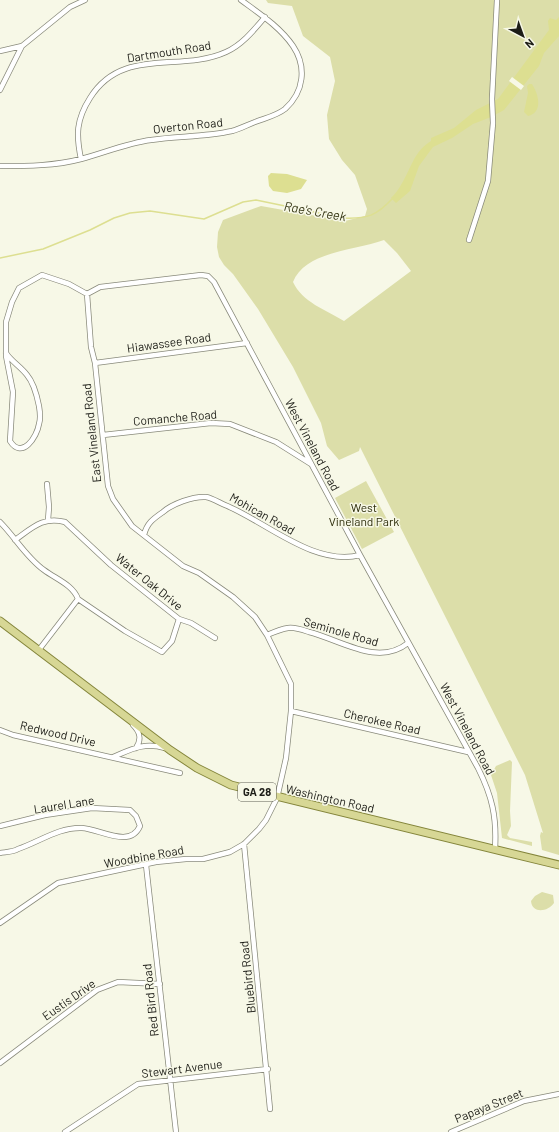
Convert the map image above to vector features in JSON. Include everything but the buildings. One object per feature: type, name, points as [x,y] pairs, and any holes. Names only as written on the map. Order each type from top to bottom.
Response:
[{"type":"main road","name":"Washington Road","points":[[0,622],[170,750],[197,768],[231,785],[277,798],[495,848],[559,865]]},
{"type":"street","points":[[0,90],[22,46],[70,7],[85,0]]},
{"type":"street","name":"Overton Road","points":[[0,166],[60,163],[150,140],[198,136],[234,130],[273,116],[285,109],[299,90],[302,70],[294,47],[274,25],[242,0]]},
{"type":"street","points":[[469,240],[487,184],[493,123],[492,99],[497,0]]},
{"type":"street","name":"Dartmouth Road","points":[[80,159],[77,136],[82,110],[100,84],[115,73],[131,66],[206,59],[228,52],[251,34],[265,17]]},
{"type":"street","points":[[0,51],[22,46]]},
{"type":"street","points":[[6,353],[30,378],[41,416],[32,441],[24,447],[18,448],[13,446],[10,441],[13,392],[6,353],[6,322],[12,302],[19,288],[42,275],[69,284],[87,294]]},
{"type":"street","name":"West Vineland Road","points":[[87,294],[100,287],[201,275],[208,276],[214,282],[360,555],[485,784],[492,802],[496,830],[495,848]]},
{"type":"street","name":"East Vineland Road","points":[[87,294],[91,348],[95,363],[108,486],[122,514],[132,526],[183,566],[199,573],[233,597],[255,617],[267,635],[291,684],[291,711],[286,758],[277,798]]},
{"type":"street","name":"Hiawassee Road","points":[[95,363],[247,343]]},
{"type":"street","name":"Comanche Road","points":[[103,435],[211,423],[230,424],[276,442],[311,464]]},
{"type":"street","points":[[15,540],[41,522],[48,520],[50,507],[47,484]]},
{"type":"street","name":"Mohican Road","points":[[144,534],[147,525],[167,508],[193,499],[206,497],[240,511],[292,543],[326,554],[352,557],[360,555]]},
{"type":"street","name":"Water Oak Drive","points":[[48,520],[55,519],[65,522],[111,565],[179,619],[172,642],[162,652],[125,631],[78,599]]},
{"type":"street","points":[[0,522],[44,570],[76,591],[78,599],[38,651]]},
{"type":"street","points":[[179,619],[191,623],[215,638]]},
{"type":"street","name":"Seminole Road","points":[[267,635],[289,628],[300,629],[319,634],[362,651],[379,654],[400,650],[408,643]]},
{"type":"street","name":"Cherokee Road","points":[[291,711],[468,752]]},
{"type":"street","points":[[125,716],[140,735],[140,742],[136,748]]},
{"type":"street","name":"Redwood Drive","points":[[0,730],[13,735],[180,772]]},
{"type":"street","points":[[113,757],[136,748],[152,745],[170,750]]},
{"type":"street","name":"Woodbine Road","points":[[0,923],[58,883],[170,860],[218,857],[244,844],[266,820],[277,798]]},
{"type":"street","name":"Laurel Lane","points":[[0,826],[28,821],[45,815],[92,808],[130,810],[136,816],[140,826],[137,832],[130,837],[121,839],[92,829],[80,828],[44,838],[16,850],[0,853]]},
{"type":"street","name":"Bluebird Road","points":[[244,844],[268,1069],[270,1109]]},
{"type":"street","name":"Red Bird Road","points":[[146,865],[176,1132]]},
{"type":"street","name":"Eustis Drive","points":[[0,1063],[97,990],[118,982],[160,984]]},
{"type":"street","name":"Stewart Avenue","points":[[65,1132],[138,1084],[268,1069]]},
{"type":"street","name":"Papaya Street","points":[[451,1132],[524,1101],[559,1094]]},
{"type":"green space","points":[[266,0],[559,0],[559,855],[542,850],[540,836],[541,832],[543,833],[525,775],[360,447],[359,451],[339,460],[327,446],[321,423],[293,367],[258,309],[219,257],[217,247],[218,232],[223,220],[261,206],[345,221],[365,216],[367,209],[355,175],[342,160],[329,139],[327,115],[335,81],[330,57],[303,36],[292,6],[268,3]],"holes":[[[384,240],[397,253],[411,271],[344,321],[308,300],[302,295],[293,282],[299,272],[308,264],[333,253]]]},
{"type":"green space","name":"West Vineland Park","points":[[366,481],[394,532],[362,549],[335,498]]},
{"type":"green space","points":[[510,760],[512,762],[510,811],[511,826],[507,835],[510,838],[532,842],[532,846],[502,838],[497,793],[491,775],[496,766]]},
{"type":"green space","points":[[542,892],[553,895],[554,903],[544,910],[537,910],[532,905],[531,901],[535,896]]},
{"type":"shaded area","points":[[559,17],[559,36],[544,53],[539,66],[504,110],[473,124],[452,138],[433,147],[419,166],[410,191],[396,203],[391,198],[402,184],[418,153],[431,141],[431,138],[454,128],[476,110],[498,99],[549,30],[548,21],[550,18],[556,20]]},
{"type":"shaded area","points":[[532,84],[538,98],[538,107],[533,114],[528,116],[524,112],[528,93],[527,86]]},
{"type":"shaded area","points":[[271,173],[287,174],[307,180],[301,189],[287,193],[273,191],[269,186],[268,176]]},
{"type":"pier","points":[[512,77],[524,86],[521,90],[509,81]]},
{"type":"waterway","name":"Rae's Creek","points":[[0,258],[43,249],[90,230],[114,218],[130,213],[150,211],[204,219],[243,202],[256,200],[343,218],[359,218],[376,213],[393,198]]}]
